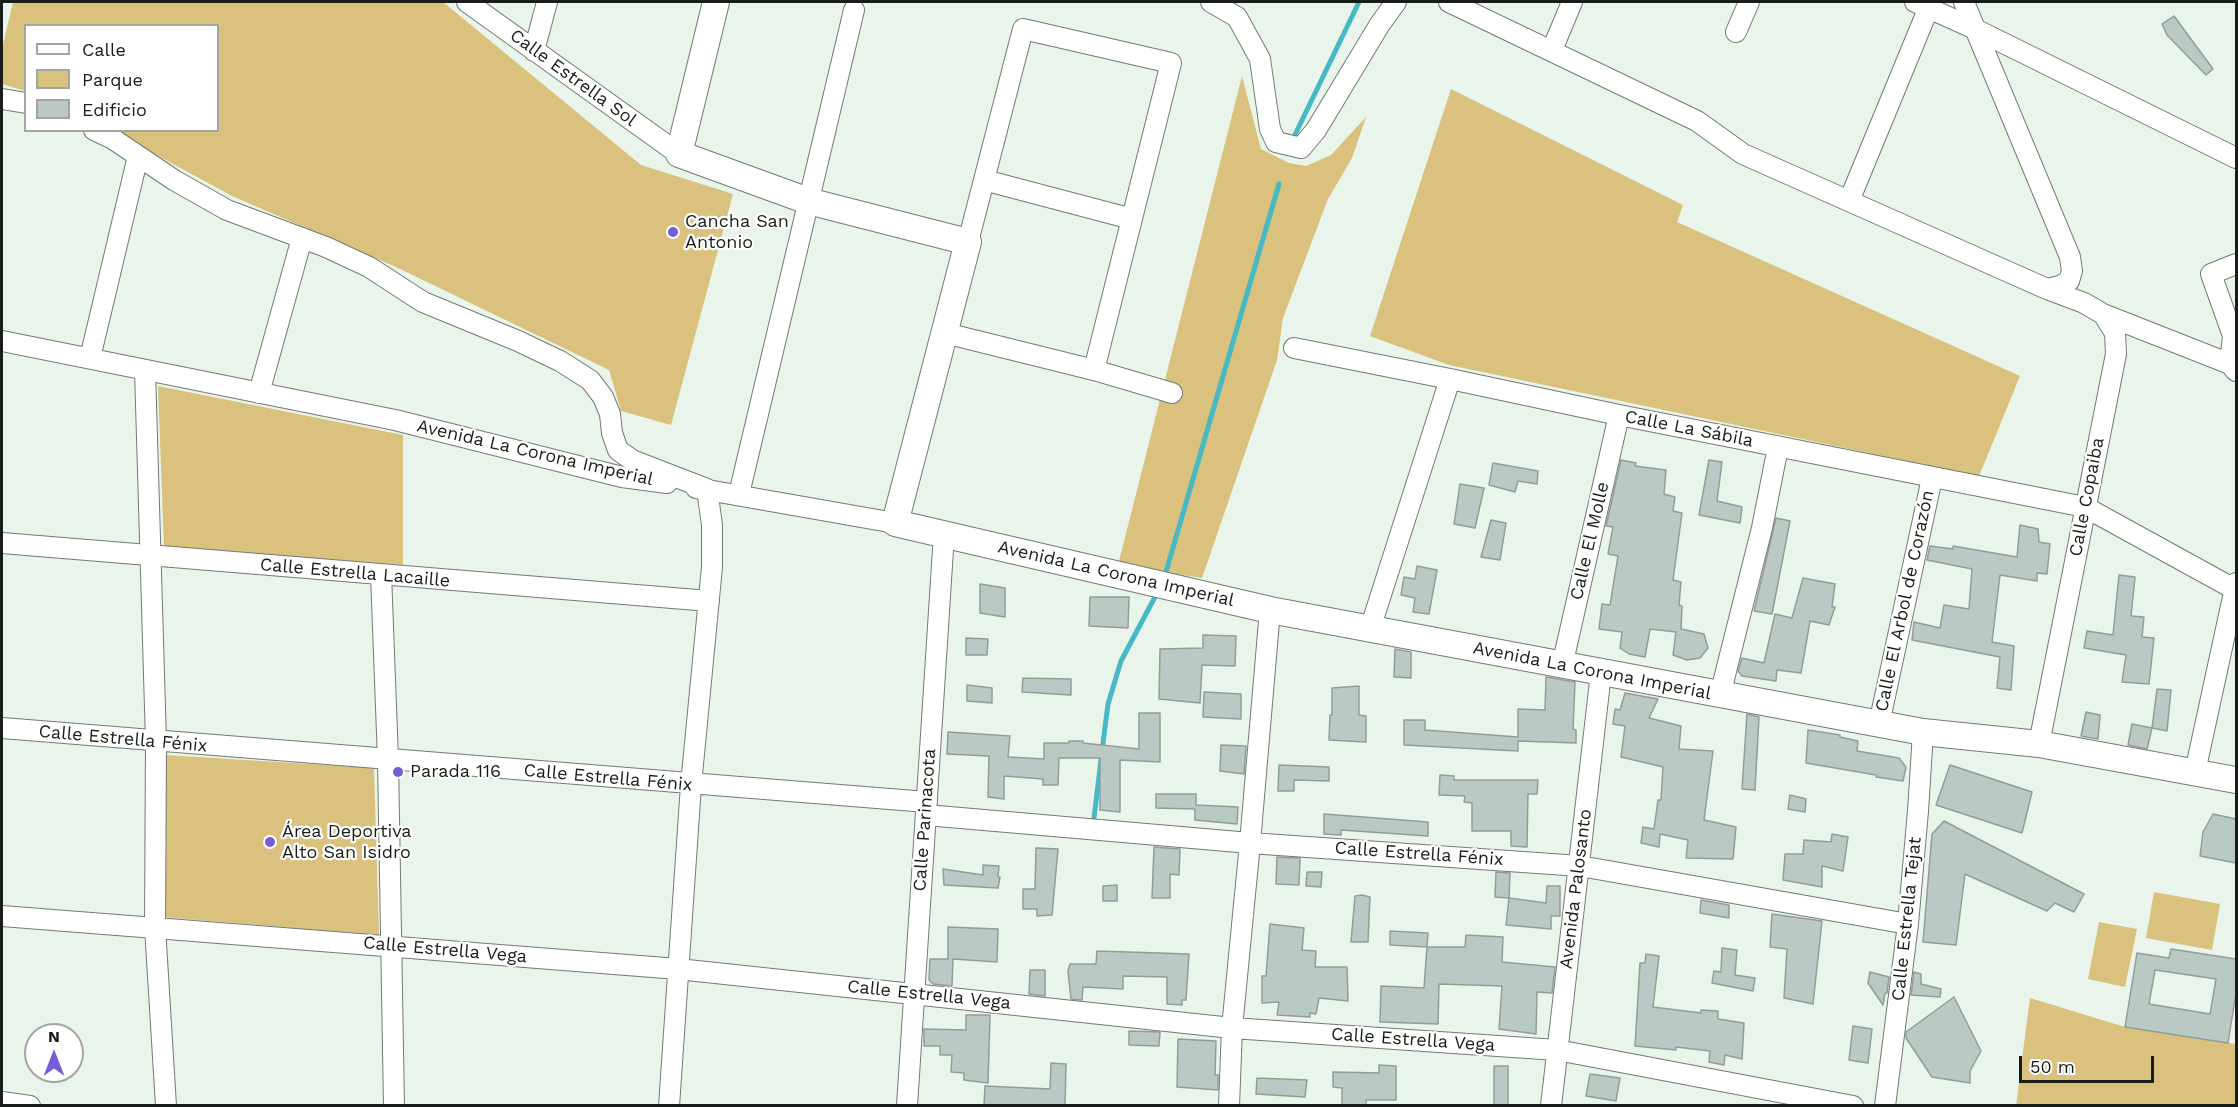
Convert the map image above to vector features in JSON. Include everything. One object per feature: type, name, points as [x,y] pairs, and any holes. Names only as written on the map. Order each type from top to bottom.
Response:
[{"type":"street","name":"Calle Estrella Sol","points":[[467,2],[679,154]]},
{"type":"street","points":[[534,51],[547,2]]},
{"type":"street","points":[[716,2],[679,154],[808,201],[968,242]]},
{"type":"street","points":[[1211,2],[1237,17],[1260,58],[1270,129],[1276,142],[1301,148],[1316,130],[1380,24],[1396,2]]},
{"type":"street","points":[[1449,2],[1697,121],[1743,154],[2047,289],[2084,303],[2103,314],[2233,368],[2233,336],[2211,274],[2236,264]]},
{"type":"street","points":[[1552,50],[1572,2]]},
{"type":"street","points":[[1736,32],[1749,2]]},
{"type":"street","points":[[1964,2],[2070,257],[2072,271],[2069,281],[2047,289]]},
{"type":"street","points":[[1849,201],[1922,4],[2236,158]]},
{"type":"street","points":[[739,494],[854,10]]},
{"type":"street","points":[[895,523],[1023,29],[1171,63],[1094,370]]},
{"type":"street","points":[[2,99],[24,103]]},
{"type":"street","points":[[98,132],[227,210],[302,238],[369,267],[423,302],[560,361],[590,380],[603,397],[610,414],[612,433],[618,450],[641,464],[706,489],[712,525],[712,567],[691,784],[669,1106]]},
{"type":"street","points":[[90,358],[138,156]]},
{"type":"street","points":[[984,180],[1132,219]]},
{"type":"street","points":[[259,393],[302,238]]},
{"type":"street","name":"Calle Copaiba","points":[[2039,744],[2116,354],[2115,333],[2103,314]]},
{"type":"street","points":[[945,333],[1094,370],[1172,393]]},
{"type":"street","name":"Avenida La Corona Imperial","points":[[2,341],[395,420],[622,477],[739,494],[895,523],[1270,610],[1923,732],[2039,744],[2236,780]]},
{"type":"street","name":"Calle La Sábila","points":[[1294,348],[2085,507],[2236,587]]},
{"type":"street","points":[[145,370],[156,741],[155,927],[166,1106]]},
{"type":"street","points":[[1370,629],[1450,379]]},
{"type":"street","name":"Calle El Molle","points":[[1562,666],[1619,415]]},
{"type":"street","points":[[1720,695],[1762,528],[1778,447]]},
{"type":"street","name":"Calle El Arbol de Corazón","points":[[1879,724],[1932,478]]},
{"type":"street","name":"Calle Parinacota","points":[[907,1106],[944,534]]},
{"type":"street","name":"Calle Estrella Lacaille","points":[[2,543],[709,601]]},
{"type":"street","points":[[381,574],[388,760],[394,1106]]},
{"type":"street","points":[[2195,772],[2236,587]]},
{"type":"street","points":[[1230,1106],[1232,1028],[1270,610]]},
{"type":"street","name":"Avenida Palosanto","points":[[1551,1106],[1601,673]]},
{"type":"street","name":"Calle Estrella Fénix","points":[[2,728],[691,784],[1250,843],[1580,866],[1908,924]]},
{"type":"street","name":"Calle Estrella Tejat","points":[[1885,1106],[1908,924],[1923,732]]},
{"type":"street","name":"Calle Estrella Vega","points":[[2,916],[678,969],[1232,1028],[1557,1050],[1853,1106]]},
{"type":"street","points":[[2,1102],[30,1106]]},
{"type":"green space","points":[[13,2],[443,2],[641,165],[733,194],[671,425],[621,411],[609,370],[398,268],[232,196],[114,132],[219,132],[219,24],[24,24],[24,91],[2,84],[2,49]]},
{"type":"green space","points":[[1242,76],[1261,149],[1289,163],[1306,166],[1331,155],[1366,117],[1352,158],[1328,199],[1283,318],[1277,360],[1202,578],[1118,565]]},
{"type":"green space","points":[[1451,89],[1683,205],[1677,222],[2020,376],[1979,476],[1449,365],[1370,336]]},
{"type":"green space","points":[[158,386],[403,435],[403,565],[164,547]]},
{"type":"green space","name":"Área Deportiva Alto San Isidro","points":[[165,755],[374,768],[379,935],[162,917]]},
{"type":"green space","points":[[2154,892],[2220,904],[2212,950],[2146,938]]},
{"type":"green space","points":[[2099,922],[2137,929],[2125,987],[2088,979]]},
{"type":"green space","points":[[2030,998],[2125,1027],[2236,1044],[2236,1105],[2016,1106]]},
{"type":"building","points":[[2174,16],[2213,69],[2206,75],[2167,35],[2162,24]]},
{"type":"building","points":[[1621,460],[1636,463],[1635,466],[1666,470],[1664,494],[1675,497],[1673,511],[1682,513],[1673,580],[1681,582],[1679,605],[1682,606],[1681,629],[1704,634],[1708,648],[1700,658],[1687,660],[1673,655],[1676,632],[1650,629],[1645,657],[1629,654],[1620,648],[1622,632],[1599,629],[1602,604],[1610,605],[1618,556],[1608,554],[1613,527],[1606,526]]},
{"type":"building","points":[[1709,460],[1722,462],[1717,501],[1742,507],[1740,523],[1699,515]]},
{"type":"building","points":[[1493,463],[1538,471],[1537,484],[1518,481],[1515,492],[1489,485]]},
{"type":"building","points":[[1460,484],[1484,488],[1475,528],[1454,524]]},
{"type":"building","points":[[1776,518],[1790,521],[1772,614],[1754,611]]},
{"type":"building","points":[[1491,520],[1506,523],[1500,560],[1481,557]]},
{"type":"building","points":[[2020,525],[2038,529],[2039,542],[2050,544],[2047,574],[2037,573],[2037,581],[2000,575],[1992,642],[2014,646],[2011,690],[1997,688],[2000,657],[1912,640],[1914,622],[1940,628],[1944,605],[1969,609],[1972,569],[1927,560],[1930,546],[1953,549],[1953,546],[2017,557]]},
{"type":"building","points":[[1417,566],[1437,570],[1429,614],[1413,612],[1415,598],[1401,595],[1404,577],[1415,579]]},
{"type":"building","points":[[2119,575],[2135,577],[2131,616],[2144,617],[2142,637],[2154,638],[2149,684],[2122,682],[2126,655],[2084,648],[2087,631],[2113,635]]},
{"type":"building","points":[[1803,578],[1835,584],[1832,607],[1835,607],[1829,625],[1810,621],[1801,673],[1777,670],[1776,681],[1742,676],[1738,671],[1742,658],[1764,663],[1775,614],[1792,618]]},
{"type":"building","points":[[980,584],[1005,588],[1005,617],[980,613]]},
{"type":"building","points":[[1090,597],[1129,597],[1128,628],[1089,626]]},
{"type":"building","points":[[1203,635],[1236,636],[1235,666],[1202,665],[1200,703],[1159,699],[1160,649],[1203,648]]},
{"type":"building","points":[[966,638],[988,639],[987,655],[966,655]]},
{"type":"building","points":[[1395,649],[1411,652],[1411,678],[1394,677]]},
{"type":"building","points":[[1546,677],[1575,682],[1573,729],[1576,730],[1576,743],[1518,741],[1518,751],[1404,745],[1404,720],[1425,720],[1425,730],[1518,737],[1518,709],[1545,710]]},
{"type":"building","points":[[1023,678],[1071,679],[1071,695],[1022,692]]},
{"type":"building","points":[[967,685],[992,688],[992,703],[967,701]]},
{"type":"building","points":[[1359,686],[1359,715],[1366,716],[1366,742],[1329,740],[1332,688]]},
{"type":"building","points":[[2157,689],[2171,690],[2167,731],[2152,728]]},
{"type":"building","points":[[1204,692],[1241,694],[1241,719],[1203,717]]},
{"type":"building","points":[[1625,693],[1658,699],[1649,718],[1681,726],[1679,749],[1713,751],[1704,820],[1736,827],[1733,859],[1686,858],[1688,840],[1660,834],[1659,847],[1641,843],[1643,827],[1654,829],[1658,800],[1661,800],[1663,767],[1621,757],[1625,726],[1613,724],[1615,709],[1620,710]]},
{"type":"building","points":[[2086,712],[2100,715],[2098,739],[2081,736]]},
{"type":"building","points":[[1139,713],[1160,713],[1160,762],[1120,760],[1120,812],[1100,810],[1100,758],[1059,758],[1058,785],[1043,785],[1043,779],[1004,776],[1004,799],[988,797],[989,756],[947,754],[948,732],[1010,736],[1008,757],[1044,759],[1044,743],[1069,743],[1069,741],[1139,749]]},
{"type":"building","points":[[1747,714],[1759,717],[1755,790],[1742,789]]},
{"type":"building","points":[[2132,724],[2152,728],[2147,749],[2128,745]]},
{"type":"building","points":[[1808,730],[1840,735],[1840,737],[1858,741],[1857,751],[1899,758],[1906,767],[1903,781],[1806,763]]},
{"type":"building","points":[[1221,745],[1246,746],[1244,774],[1220,771]]},
{"type":"building","points":[[1279,765],[1329,767],[1329,781],[1294,780],[1294,791],[1278,791]]},
{"type":"building","points":[[1950,765],[2032,792],[2022,833],[1936,805]]},
{"type":"building","points":[[1440,775],[1454,776],[1454,780],[1538,780],[1537,794],[1528,794],[1527,847],[1511,846],[1511,831],[1472,831],[1472,803],[1464,802],[1465,796],[1439,795]]},
{"type":"building","points":[[1156,794],[1196,794],[1196,805],[1238,807],[1237,824],[1195,820],[1195,809],[1156,808]]},
{"type":"building","points":[[1790,795],[1806,799],[1805,812],[1788,809]]},
{"type":"building","points":[[1324,814],[1428,822],[1428,836],[1341,830],[1341,835],[1324,834]]},
{"type":"building","points":[[2213,814],[2236,819],[2236,863],[2200,856],[2203,832]]},
{"type":"building","points":[[1944,821],[2084,894],[2074,912],[2055,903],[2047,911],[1965,874],[1956,945],[1923,942],[1932,834]]},
{"type":"building","points":[[1832,834],[1848,837],[1843,871],[1822,866],[1822,887],[1783,880],[1785,854],[1803,854],[1804,840],[1831,842]]},
{"type":"building","points":[[1154,847],[1180,849],[1179,875],[1170,874],[1170,898],[1152,898]]},
{"type":"building","points":[[1036,848],[1058,849],[1052,915],[1037,916],[1037,909],[1023,909],[1023,889],[1035,889]]},
{"type":"building","points":[[1277,857],[1300,858],[1299,885],[1276,884]]},
{"type":"building","points":[[983,865],[999,866],[998,888],[944,885],[943,869],[983,875]]},
{"type":"building","points":[[1307,872],[1322,872],[1321,887],[1306,886]]},
{"type":"building","points":[[1496,872],[1510,873],[1509,898],[1495,897]]},
{"type":"building","points":[[1117,885],[1117,901],[1103,901],[1103,886]]},
{"type":"building","points":[[1547,886],[1560,886],[1560,916],[1551,916],[1551,929],[1506,925],[1509,898],[1546,903]]},
{"type":"building","points":[[1355,896],[1370,897],[1368,942],[1351,942]]},
{"type":"building","points":[[1701,900],[1729,905],[1729,918],[1700,913]]},
{"type":"building","points":[[1772,914],[1822,921],[1813,1004],[1784,998],[1787,949],[1770,947]]},
{"type":"building","points":[[1270,924],[1304,928],[1302,950],[1316,951],[1315,967],[1347,967],[1348,1001],[1319,998],[1316,1014],[1310,1013],[1310,1017],[1277,1015],[1279,1002],[1262,1003],[1262,976],[1266,976]]},
{"type":"building","points":[[948,927],[998,929],[997,962],[953,959],[952,986],[933,984],[929,980],[930,959],[948,959]]},
{"type":"building","points":[[1390,931],[1428,933],[1427,947],[1390,945]]},
{"type":"building","points":[[1466,935],[1503,937],[1502,962],[1555,967],[1552,993],[1537,992],[1536,1034],[1499,1029],[1502,986],[1439,984],[1438,1024],[1380,1022],[1381,986],[1424,988],[1427,947],[1465,947]]},
{"type":"building","points":[[1722,948],[1737,950],[1735,975],[1755,978],[1753,991],[1712,983],[1714,971],[1721,972]]},
{"type":"building","points":[[2171,949],[2236,959],[2236,993],[2228,1043],[2125,1027],[2137,953],[2169,958]],"holes":[[[2155,970],[2216,979],[2210,1014],[2149,1004]]]},
{"type":"building","points":[[1097,951],[1189,954],[1186,1000],[1182,1000],[1182,1005],[1167,1004],[1167,977],[1123,976],[1123,989],[1083,987],[1082,1000],[1071,999],[1068,971],[1070,964],[1096,964]]},
{"type":"building","points":[[1646,954],[1659,956],[1653,1007],[1701,1013],[1701,1010],[1718,1011],[1718,1019],[1744,1023],[1742,1059],[1725,1055],[1724,1065],[1709,1062],[1710,1051],[1635,1046],[1640,963],[1645,963]]},
{"type":"building","points":[[1030,970],[1045,970],[1045,996],[1029,994]]},
{"type":"building","points":[[1870,972],[1889,977],[1883,1005],[1868,983]]},
{"type":"building","points":[[1914,972],[1921,974],[1921,984],[1941,989],[1940,997],[1911,995]]},
{"type":"building","points":[[1954,997],[1981,1051],[1970,1071],[1970,1083],[1932,1077],[1906,1038],[1906,1032]]},
{"type":"building","points":[[966,1015],[990,1015],[988,1083],[964,1080],[964,1073],[951,1072],[952,1055],[940,1055],[940,1046],[924,1046],[924,1029],[966,1030]]},
{"type":"building","points":[[1853,1026],[1872,1029],[1868,1063],[1849,1060]]},
{"type":"building","points":[[1129,1031],[1160,1032],[1159,1046],[1129,1045]]},
{"type":"building","points":[[1178,1039],[1216,1041],[1215,1075],[1218,1075],[1218,1090],[1177,1087]]},
{"type":"building","points":[[1051,1063],[1066,1064],[1065,1106],[984,1106],[985,1086],[1050,1089]]},
{"type":"building","points":[[1379,1065],[1396,1066],[1396,1100],[1366,1100],[1366,1106],[1342,1106],[1342,1088],[1333,1087],[1333,1072],[1379,1073]]},
{"type":"building","points":[[1494,1066],[1508,1066],[1508,1106],[1494,1106]]},
{"type":"building","points":[[1590,1074],[1620,1078],[1616,1101],[1586,1096]]},
{"type":"building","points":[[1257,1078],[1307,1080],[1305,1097],[1256,1094]]},
{"type":"waterway","points":[[1292,141],[1359,2]]},
{"type":"waterway","points":[[1165,575],[1279,184]]},
{"type":"waterway","points":[[1102,751],[1108,704],[1121,661],[1156,595]]},
{"type":"waterway","points":[[1094,818],[1101,760]]},
{"type":"place","name":"Cancha San Antonio","points":[[673,232]]},
{"type":"place","name":"Parada 116","points":[[398,772]]},
{"type":"place","name":"Área Deportiva Alto San Isidro","points":[[270,842]]}]
